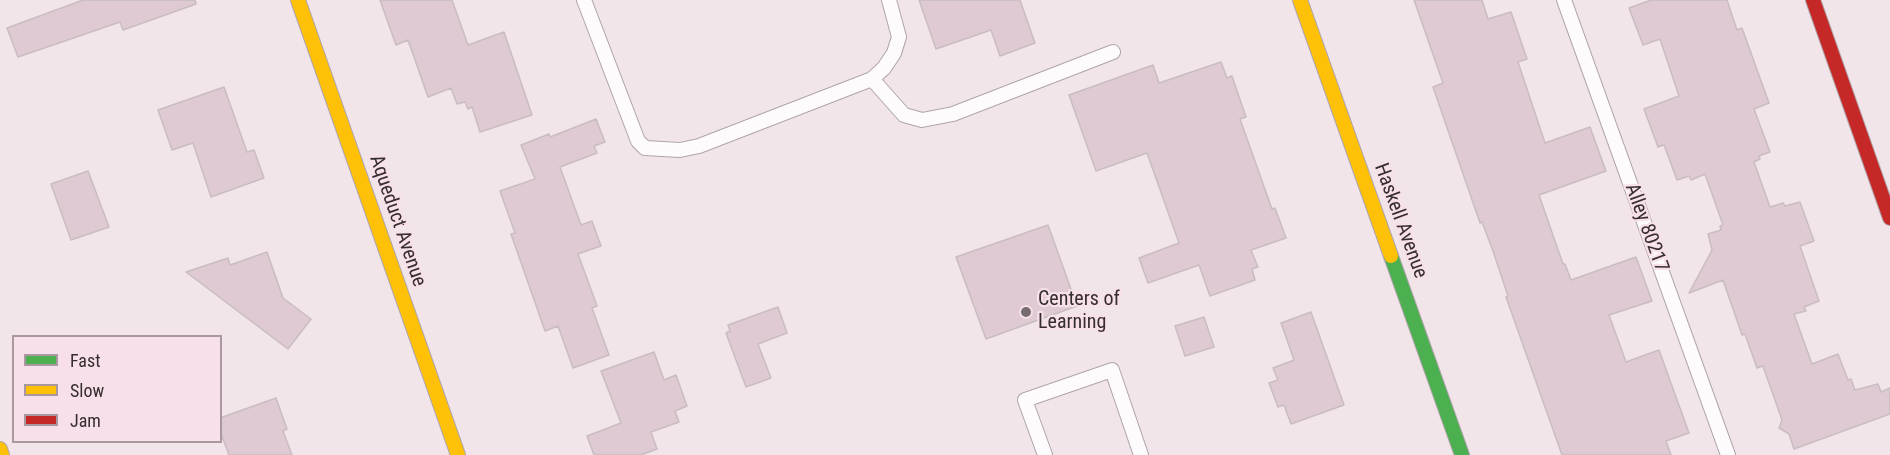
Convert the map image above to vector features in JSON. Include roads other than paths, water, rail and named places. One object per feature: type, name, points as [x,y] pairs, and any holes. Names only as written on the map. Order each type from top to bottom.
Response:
[{"type":"main road","name":"Aqueduct Avenue","points":[[298,0],[458,455]]},
{"type":"main road","name":"Haskell Avenue","points":[[1300,0],[1462,455]]},
{"type":"main road","points":[[1813,0],[1890,218]]},
{"type":"main road","points":[[0,449],[2,455]]},
{"type":"lane","points":[[584,0],[638,141],[645,147],[680,150],[699,146],[872,79],[884,68],[894,53],[899,37],[888,0]]},
{"type":"lane","name":"Alley 80217","points":[[1564,0],[1728,455]]},
{"type":"lane","points":[[872,79],[904,115],[922,120],[953,114],[1113,52]]},
{"type":"lane","points":[[1045,455],[1025,400],[1112,370],[1141,455]]},
{"type":"place","name":"Centers of Learning","points":[[1026,312]]}]
